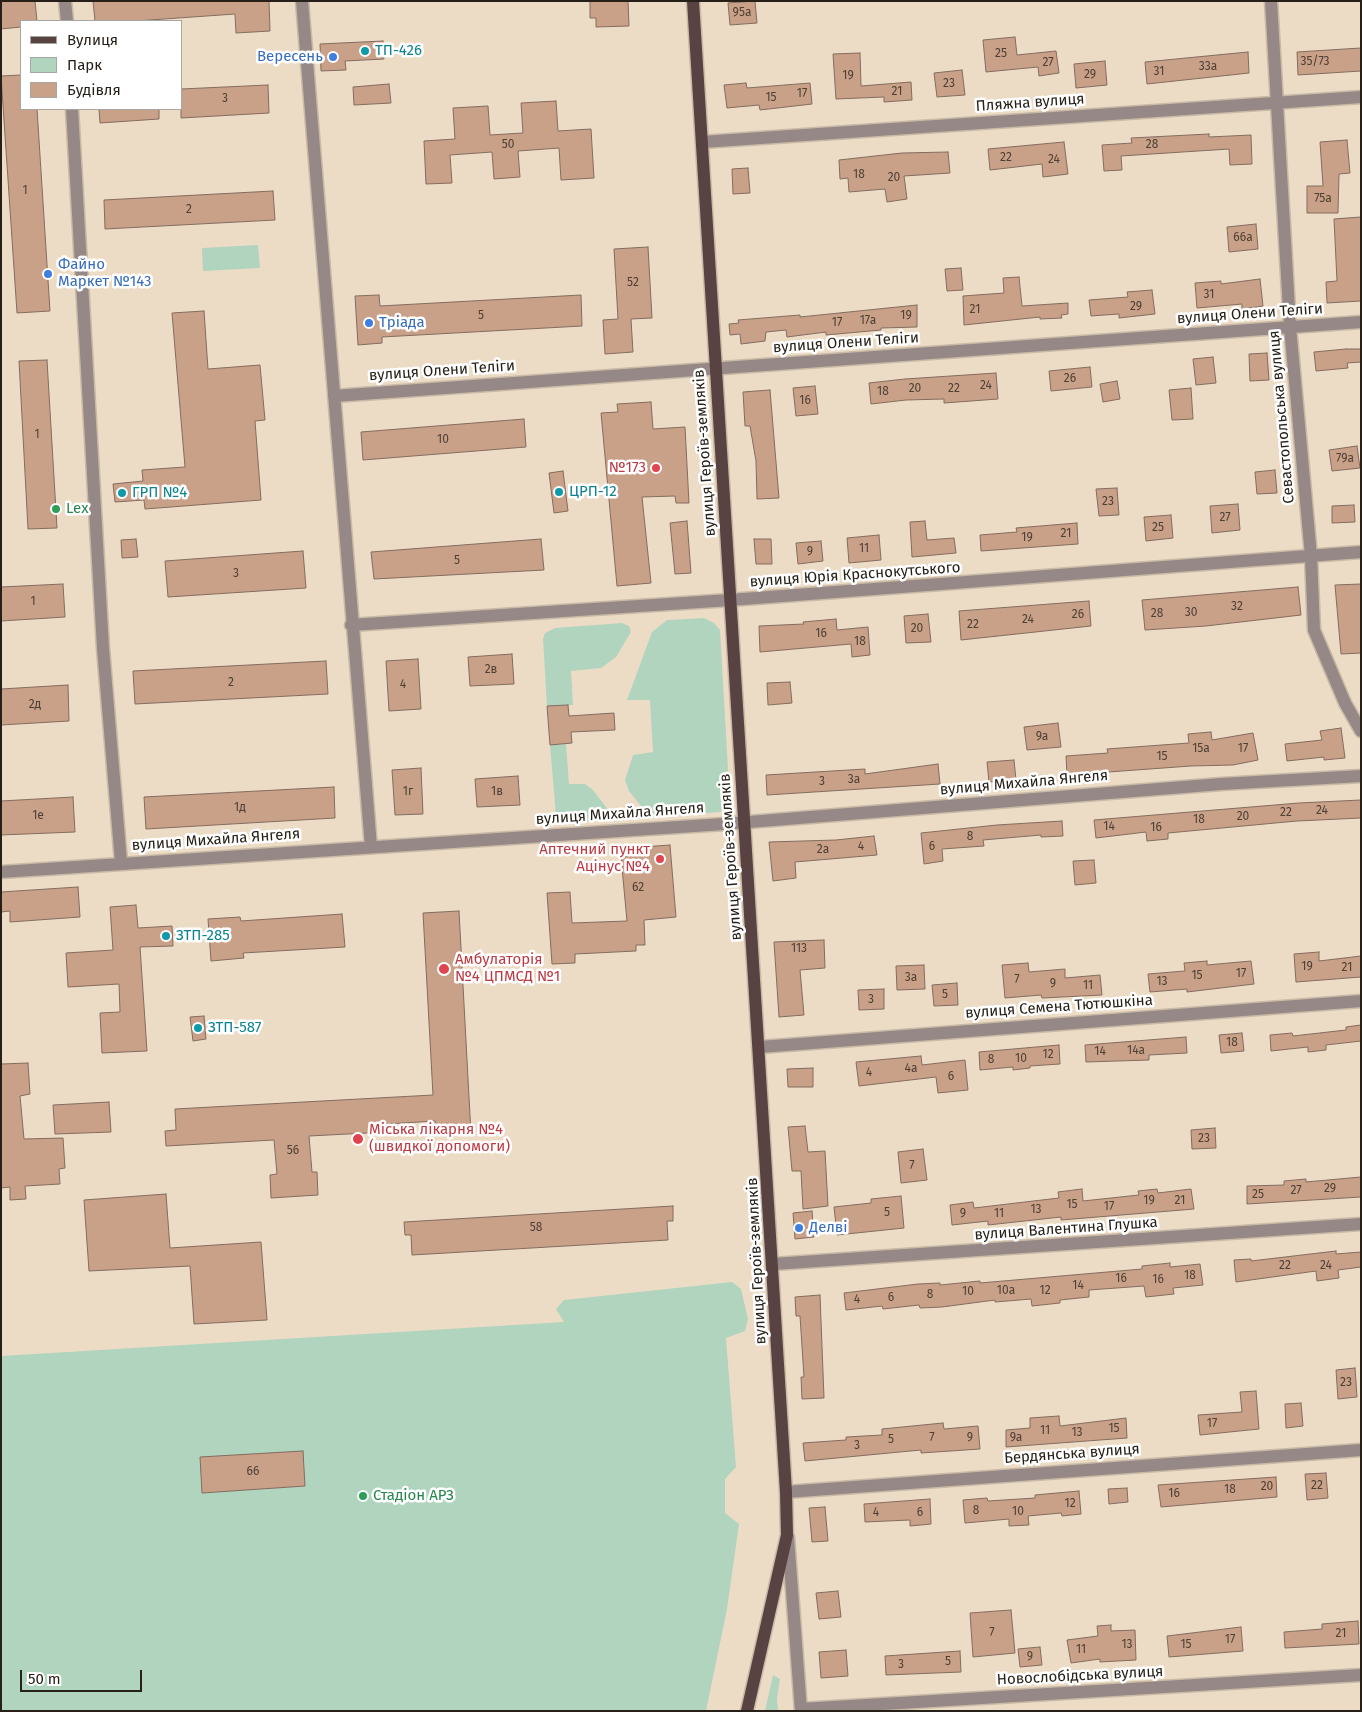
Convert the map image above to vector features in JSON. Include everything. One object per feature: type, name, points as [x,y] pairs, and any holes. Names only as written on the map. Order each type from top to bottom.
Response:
[{"type":"main road","name":"вулиця Героїв-земляків","points":[[693,1],[774,1264],[788,1535]]},
{"type":"main road","points":[[747,1711],[788,1535]]},
{"type":"street","points":[[66,1],[67,20]]},
{"type":"street","points":[[302,1],[371,847]]},
{"type":"street","name":"Севастопольська вулиця","points":[[1271,1],[1290,327],[1310,556],[1314,630],[1345,702],[1361,731]]},
{"type":"street","name":"Пляжна вулиця","points":[[702,142],[1361,97]]},
{"type":"street","points":[[72,110],[103,648],[121,862]]},
{"type":"street","name":"вулиця Олени Теліги","points":[[334,396],[1361,322]]},
{"type":"street","name":"вулиця Юрія Краснокутського","points":[[352,625],[730,600],[1361,552]]},
{"type":"street","name":"вулиця Михайла Янгеля","points":[[1,872],[121,862],[745,822],[1221,784],[1361,776]]},
{"type":"street","name":"вулиця Семена Тютюшкіна","points":[[760,1047],[1361,1001]]},
{"type":"street","name":"вулиця Валентина Глушка","points":[[774,1264],[1361,1224]]},
{"type":"street","name":"Бердянська вулиця","points":[[786,1492],[1361,1450]]},
{"type":"street","name":"вулиця Героїв-земляків","points":[[788,1535],[801,1710]]},
{"type":"street","name":"Новослобідська вулиця","points":[[801,1710],[1361,1675]]},
{"type":"green space","points":[[258,245],[260,268],[203,271],[202,248]]},
{"type":"green space","points":[[704,618],[714,623],[720,630],[730,804],[726,810],[720,812],[649,816],[629,791],[625,780],[633,755],[653,752],[650,700],[627,700],[652,632],[667,620]]},
{"type":"green space","points":[[622,623],[629,626],[631,632],[616,657],[601,668],[571,671],[573,705],[547,706],[543,639],[545,633],[555,628]]},
{"type":"green space","points":[[566,744],[569,784],[585,784],[593,790],[609,811],[606,820],[564,823],[556,816],[550,745]]},
{"type":"green space","name":"Стадіон АРЗ","points":[[732,1282],[741,1289],[748,1319],[745,1331],[726,1338],[736,1467],[725,1479],[725,1513],[739,1524],[727,1609],[706,1711],[1,1711],[1,1356],[564,1322],[556,1309],[564,1300]]},
{"type":"green space","points":[[773,1675],[780,1679],[777,1698],[778,1711],[765,1711]]},
{"type":"building","points":[[1,1],[35,1],[37,20],[20,20],[20,27],[1,29]]},
{"type":"building","points":[[93,1],[269,1],[270,31],[236,33],[235,14],[150,20],[95,20]]},
{"type":"building","points":[[590,1],[628,1],[629,26],[596,27],[596,18],[590,18]]},
{"type":"building","points":[[755,1],[757,23],[730,25],[728,3]]},
{"type":"building","points":[[1015,37],[1017,55],[1056,51],[1059,73],[1039,76],[1038,67],[986,72],[983,40]]},
{"type":"building","points":[[383,41],[384,59],[345,61],[346,70],[321,71],[320,44]]},
{"type":"building","points":[[1361,48],[1361,71],[1298,75],[1297,52]]},
{"type":"building","points":[[1248,52],[1249,73],[1147,84],[1145,62]]},
{"type":"building","points":[[860,53],[861,86],[911,82],[912,100],[884,102],[884,97],[836,99],[833,54]]},
{"type":"building","points":[[1105,61],[1107,85],[1076,88],[1074,64]]},
{"type":"building","points":[[962,70],[965,95],[937,97],[934,73]]},
{"type":"building","points":[[20,75],[20,110],[37,110],[50,311],[17,313],[1,76]]},
{"type":"building","points":[[746,83],[747,88],[810,83],[812,104],[760,110],[759,105],[727,108],[724,85]]},
{"type":"building","points":[[389,84],[391,103],[354,105],[353,87]]},
{"type":"building","points":[[268,85],[269,113],[181,118],[182,89]]},
{"type":"building","points":[[556,101],[558,131],[591,129],[594,178],[561,180],[559,148],[518,151],[520,177],[494,179],[492,152],[450,155],[452,183],[426,184],[424,141],[455,139],[453,108],[488,106],[490,135],[523,133],[521,103]]},
{"type":"building","points":[[99,110],[159,110],[159,119],[100,123]]},
{"type":"building","points":[[1209,134],[1209,137],[1251,135],[1252,164],[1230,165],[1229,149],[1121,156],[1122,170],[1104,171],[1102,145],[1132,143],[1131,138]]},
{"type":"building","points":[[1347,140],[1350,173],[1339,174],[1338,213],[1307,213],[1307,186],[1323,186],[1320,142]]},
{"type":"building","points":[[1064,142],[1068,174],[1043,177],[1042,164],[990,170],[988,149]]},
{"type":"building","points":[[948,152],[950,173],[904,176],[907,199],[887,202],[885,189],[849,192],[848,178],[840,179],[839,160],[902,153]]},
{"type":"building","points":[[748,168],[750,193],[733,194],[732,169]]},
{"type":"building","points":[[273,191],[275,220],[105,229],[104,200]]},
{"type":"building","points":[[1361,217],[1361,301],[1327,303],[1326,282],[1337,281],[1334,219]]},
{"type":"building","points":[[1256,224],[1258,249],[1229,252],[1227,227]]},
{"type":"building","points":[[648,247],[652,318],[631,319],[633,352],[605,354],[603,320],[618,319],[614,249]]},
{"type":"building","points":[[961,268],[963,290],[947,291],[945,269]]},
{"type":"building","points":[[1019,277],[1022,306],[1068,303],[1068,314],[1061,315],[1062,318],[1040,319],[1040,317],[964,325],[963,296],[1004,293],[1003,278]]},
{"type":"building","points":[[1260,279],[1263,306],[1242,309],[1242,304],[1197,308],[1195,283],[1221,281],[1221,284]]},
{"type":"building","points":[[1152,290],[1155,314],[1119,318],[1119,314],[1091,316],[1089,300],[1128,297],[1127,292]]},
{"type":"building","points":[[379,295],[380,306],[581,295],[582,326],[382,337],[382,343],[358,345],[355,296]]},
{"type":"building","points":[[917,305],[917,327],[881,328],[881,330],[826,335],[826,332],[787,337],[786,330],[766,332],[765,341],[741,344],[740,334],[730,335],[729,324],[739,323],[738,320],[800,315],[800,317]]},
{"type":"building","points":[[204,311],[208,369],[260,365],[265,420],[255,421],[261,500],[145,509],[144,500],[115,502],[113,484],[143,481],[142,470],[185,467],[172,313]]},
{"type":"building","points":[[1361,349],[1361,362],[1347,363],[1348,368],[1316,371],[1314,352]]},
{"type":"building","points":[[1267,353],[1269,380],[1250,381],[1249,354]]},
{"type":"building","points":[[1213,357],[1216,383],[1196,385],[1193,359]]},
{"type":"building","points":[[47,360],[57,528],[28,529],[19,361]]},
{"type":"building","points":[[1090,367],[1092,387],[1051,391],[1049,371]]},
{"type":"building","points":[[996,373],[998,399],[944,403],[944,399],[906,400],[871,404],[869,383]]},
{"type":"building","points":[[1117,381],[1120,399],[1103,402],[1100,384]]},
{"type":"building","points":[[815,386],[818,414],[796,416],[793,388]]},
{"type":"building","points":[[1191,388],[1193,419],[1172,420],[1169,390]]},
{"type":"building","points":[[770,390],[779,498],[757,499],[756,461],[750,426],[745,426],[743,392]]},
{"type":"building","points":[[651,402],[653,429],[685,427],[689,503],[676,503],[675,496],[642,497],[651,583],[617,586],[601,413],[618,412],[617,404]]},
{"type":"building","points":[[524,419],[526,447],[363,460],[361,432]]},
{"type":"building","points":[[1357,446],[1360,468],[1332,471],[1329,450]]},
{"type":"building","points":[[1275,470],[1277,493],[1257,494],[1255,472]]},
{"type":"building","name":"ЦРП-12","points":[[563,471],[568,511],[554,513],[549,473]]},
{"type":"building","points":[[1117,488],[1119,515],[1099,516],[1096,489]]},
{"type":"building","points":[[1238,504],[1240,530],[1212,533],[1210,506]]},
{"type":"building","points":[[1354,505],[1355,522],[1332,523],[1332,506]]},
{"type":"building","points":[[1171,515],[1173,538],[1146,541],[1144,517]]},
{"type":"building","points":[[687,521],[691,573],[675,574],[670,523]]},
{"type":"building","points":[[925,521],[927,540],[954,538],[956,553],[912,557],[910,522]]},
{"type":"building","points":[[1077,523],[1078,544],[981,551],[980,535],[1017,532],[1016,528]]},
{"type":"building","points":[[879,535],[881,560],[849,563],[847,538]]},
{"type":"building","points":[[136,539],[138,557],[122,558],[121,540]]},
{"type":"building","points":[[541,539],[544,570],[374,579],[371,552]]},
{"type":"building","points":[[754,539],[771,539],[772,564],[756,564]]},
{"type":"building","points":[[821,541],[823,561],[798,564],[796,543]]},
{"type":"building","points":[[303,551],[306,588],[168,597],[165,561]]},
{"type":"building","points":[[63,584],[65,617],[1,621],[1,587]]},
{"type":"building","points":[[1361,584],[1361,653],[1341,654],[1335,585]]},
{"type":"building","points":[[1298,587],[1301,615],[1206,626],[1145,630],[1142,600]]},
{"type":"building","points":[[1089,601],[1091,626],[961,640],[959,611]]},
{"type":"building","points":[[928,614],[931,642],[906,643],[904,616]]},
{"type":"building","points":[[836,619],[837,630],[868,627],[870,655],[852,657],[851,644],[760,652],[759,626],[804,624],[803,622]]},
{"type":"building","points":[[512,654],[514,684],[470,686],[468,657]]},
{"type":"building","points":[[418,659],[421,709],[389,711],[386,661]]},
{"type":"building","points":[[326,661],[328,694],[135,704],[133,671]]},
{"type":"building","points":[[790,682],[792,703],[768,705],[767,683]]},
{"type":"building","points":[[68,685],[69,721],[1,725],[1,689]]},
{"type":"building","points":[[568,705],[569,716],[614,713],[615,730],[571,732],[572,743],[550,745],[547,706]]},
{"type":"building","points":[[1058,723],[1061,747],[1027,750],[1024,727]]},
{"type":"building","points":[[1341,728],[1345,758],[1324,760],[1324,757],[1287,761],[1285,744],[1322,740],[1320,731]]},
{"type":"building","points":[[1211,732],[1212,740],[1253,733],[1258,760],[1233,765],[1191,766],[1067,775],[1066,756],[1108,753],[1107,749],[1189,743],[1188,734]]},
{"type":"building","points":[[1014,760],[1016,780],[989,782],[987,762]]},
{"type":"building","points":[[938,764],[940,784],[767,795],[766,775],[865,769],[865,774]]},
{"type":"building","points":[[421,768],[423,814],[395,815],[392,770]]},
{"type":"building","points":[[518,776],[520,805],[477,807],[475,779]]},
{"type":"building","points":[[334,787],[335,818],[146,829],[144,797]]},
{"type":"building","points":[[73,797],[75,832],[1,835],[1,801]]},
{"type":"building","points":[[1361,800],[1361,818],[1297,821],[1168,833],[1168,839],[1147,841],[1146,832],[1096,838],[1094,820],[1299,803]]},
{"type":"building","points":[[1062,821],[1063,836],[1041,837],[1041,835],[983,840],[984,846],[942,849],[943,861],[924,864],[921,833],[997,825]]},
{"type":"building","points":[[874,836],[877,855],[795,862],[796,878],[773,881],[769,842],[836,840]]},
{"type":"building","points":[[670,845],[676,917],[644,920],[645,945],[636,945],[636,951],[575,954],[575,963],[552,964],[547,893],[570,892],[572,923],[627,921],[621,857],[629,856],[629,848]]},
{"type":"building","points":[[1094,860],[1096,883],[1075,885],[1073,861]]},
{"type":"building","points":[[78,887],[80,917],[10,922],[10,911],[1,912],[1,892]]},
{"type":"building","points":[[136,905],[138,928],[172,926],[173,946],[140,947],[147,1051],[102,1053],[100,1013],[120,1012],[119,984],[68,987],[66,953],[113,950],[110,907]]},
{"type":"building","points":[[459,911],[471,1134],[436,1135],[435,1121],[387,1124],[387,1132],[309,1136],[312,1172],[317,1172],[318,1195],[271,1198],[270,1175],[277,1174],[274,1140],[166,1146],[165,1131],[176,1130],[175,1109],[433,1095],[423,913]]},
{"type":"building","points":[[342,914],[345,947],[243,953],[244,958],[211,961],[208,919],[240,917],[241,921]]},
{"type":"building","points":[[824,940],[825,968],[800,970],[804,1015],[779,1017],[774,942]]},
{"type":"building","points":[[1319,952],[1319,961],[1361,956],[1361,977],[1296,982],[1294,954]]},
{"type":"building","points":[[1207,961],[1207,965],[1251,961],[1254,984],[1187,992],[1187,989],[1150,992],[1148,974],[1185,971],[1184,963]]},
{"type":"building","points":[[1028,963],[1029,972],[1065,969],[1065,978],[1100,975],[1102,995],[1042,998],[1041,995],[1005,998],[1002,965]]},
{"type":"building","points":[[924,965],[925,989],[897,990],[896,966]]},
{"type":"building","points":[[957,983],[958,1005],[934,1006],[932,985]]},
{"type":"building","points":[[884,989],[884,1009],[859,1010],[858,990]]},
{"type":"building","name":"ЗТП-587","points":[[204,1016],[206,1039],[193,1041],[190,1017]]},
{"type":"building","points":[[1361,1025],[1361,1041],[1326,1045],[1326,1050],[1308,1052],[1308,1047],[1271,1051],[1270,1035],[1292,1033],[1293,1036],[1346,1030],[1346,1027]]},
{"type":"building","points":[[1242,1033],[1244,1051],[1221,1053],[1219,1035]]},
{"type":"building","points":[[1186,1037],[1187,1053],[1149,1055],[1149,1060],[1086,1062],[1085,1045]]},
{"type":"building","points":[[1059,1045],[1060,1064],[1030,1066],[1030,1068],[1013,1070],[1013,1067],[980,1070],[979,1052]]},
{"type":"building","points":[[921,1056],[922,1065],[965,1060],[968,1090],[938,1093],[936,1077],[859,1086],[856,1062]]},
{"type":"building","points":[[28,1063],[30,1094],[20,1096],[24,1139],[63,1138],[65,1168],[59,1169],[60,1184],[25,1186],[26,1199],[10,1200],[10,1187],[1,1188],[1,1064]]},
{"type":"building","points":[[813,1068],[813,1087],[788,1087],[787,1069]]},
{"type":"building","points":[[109,1102],[111,1132],[55,1134],[53,1105]]},
{"type":"building","points":[[805,1126],[808,1152],[825,1151],[828,1206],[803,1209],[801,1171],[792,1171],[788,1127]]},
{"type":"building","points":[[1215,1128],[1216,1148],[1192,1149],[1191,1130]]},
{"type":"building","points":[[923,1149],[927,1180],[901,1183],[898,1152]]},
{"type":"building","points":[[1361,1177],[1361,1197],[1247,1204],[1247,1186],[1284,1185],[1284,1181],[1306,1179],[1306,1182]]},
{"type":"building","points":[[1082,1189],[1083,1201],[1139,1195],[1138,1191],[1157,1189],[1158,1193],[1191,1189],[1194,1209],[1061,1220],[1061,1217],[988,1225],[988,1221],[952,1225],[950,1205],[973,1202],[974,1208],[1059,1198],[1058,1192]]},
{"type":"building","points":[[166,1194],[170,1248],[261,1242],[267,1320],[194,1324],[190,1266],[89,1271],[84,1200]]},
{"type":"building","points":[[901,1196],[904,1228],[837,1235],[834,1207],[871,1203],[871,1199]]},
{"type":"building","points":[[673,1206],[673,1221],[667,1221],[668,1240],[412,1255],[411,1235],[405,1235],[404,1222]]},
{"type":"building","points":[[812,1211],[814,1237],[795,1239],[793,1213]]},
{"type":"building","points":[[1336,1251],[1336,1254],[1361,1252],[1361,1267],[1338,1270],[1339,1278],[1317,1281],[1316,1271],[1236,1282],[1234,1260],[1251,1259],[1251,1261]]},
{"type":"building","points":[[1170,1263],[1170,1267],[1200,1264],[1203,1285],[1173,1288],[1174,1294],[1146,1297],[1144,1286],[1089,1290],[1089,1297],[1060,1300],[1060,1303],[1032,1306],[1031,1299],[995,1302],[995,1300],[942,1307],[920,1308],[919,1305],[883,1309],[882,1306],[846,1310],[844,1293],[918,1284],[940,1283],[940,1285],[980,1281],[980,1283],[1142,1269],[1142,1266]]},
{"type":"building","points":[[820,1295],[824,1398],[802,1399],[801,1377],[804,1377],[800,1316],[796,1316],[795,1297]]},
{"type":"building","points":[[1355,1368],[1357,1397],[1338,1399],[1336,1370]]},
{"type":"building","points":[[1256,1391],[1259,1429],[1200,1435],[1198,1415],[1242,1412],[1240,1392]]},
{"type":"building","points":[[1301,1403],[1303,1426],[1286,1428],[1285,1404]]},
{"type":"building","points":[[1059,1416],[1060,1426],[1126,1418],[1127,1438],[1006,1447],[1006,1430],[1030,1428],[1030,1418]]},
{"type":"building","points":[[943,1423],[944,1429],[978,1426],[980,1449],[921,1453],[921,1450],[805,1461],[803,1443],[846,1440],[846,1437],[882,1435],[882,1429]]},
{"type":"building","points":[[303,1451],[305,1486],[202,1493],[200,1457]]},
{"type":"building","points":[[1326,1473],[1328,1498],[1307,1500],[1305,1474]]},
{"type":"building","points":[[1276,1477],[1277,1497],[1161,1507],[1158,1485]]},
{"type":"building","points":[[1127,1488],[1128,1502],[1109,1504],[1108,1489]]},
{"type":"building","points":[[1079,1491],[1081,1514],[1062,1516],[1061,1513],[1028,1516],[1029,1525],[1009,1526],[1009,1519],[965,1523],[963,1500],[987,1498],[988,1501],[1035,1498],[1035,1495]]},
{"type":"building","points":[[930,1499],[931,1524],[910,1526],[910,1520],[865,1522],[864,1504]]},
{"type":"building","points":[[825,1507],[828,1541],[812,1542],[809,1508]]},
{"type":"building","points":[[838,1591],[841,1617],[819,1619],[816,1593]]},
{"type":"building","points":[[1011,1610],[1015,1653],[973,1657],[970,1613]]},
{"type":"building","points":[[1358,1621],[1359,1644],[1285,1648],[1284,1632],[1322,1629],[1322,1624]]},
{"type":"building","points":[[1111,1625],[1111,1631],[1135,1630],[1136,1660],[1100,1662],[1100,1659],[1071,1663],[1067,1640],[1098,1636],[1097,1626]]},
{"type":"building","points":[[1241,1627],[1243,1651],[1169,1657],[1167,1636]]},
{"type":"building","points":[[1040,1647],[1042,1665],[1020,1667],[1018,1649]]},
{"type":"building","points":[[846,1650],[848,1676],[821,1678],[819,1652]]},
{"type":"building","points":[[960,1651],[961,1672],[886,1675],[885,1656]]},
{"type":"place","name":"ТП-426","points":[[365,51]]},
{"type":"place","name":"Вересень","points":[[333,57]]},
{"type":"place","name":"Файно Маркет №143","points":[[48,274]]},
{"type":"place","name":"Тріада","points":[[369,323]]},
{"type":"place","name":"№173","points":[[656,468]]},
{"type":"place","name":"ЦРП-12","points":[[559,492]]},
{"type":"place","name":"ГРП №4","points":[[122,493]]},
{"type":"place","name":"Lex","points":[[56,509]]},
{"type":"place","name":"Аптечний пункт Ацінус №4","points":[[660,859]]},
{"type":"place","name":"ЗТП-285","points":[[166,936]]},
{"type":"place","name":"Амбулаторія №4 ЦПМСД №1","points":[[444,969]]},
{"type":"place","name":"ЗТП-587","points":[[198,1028]]},
{"type":"place","name":"Міська лікарня №4 (швидкої допомоги)","points":[[358,1139]]},
{"type":"place","name":"Делві","points":[[799,1228]]},
{"type":"place","name":"Стадіон АРЗ","points":[[363,1496]]}]
